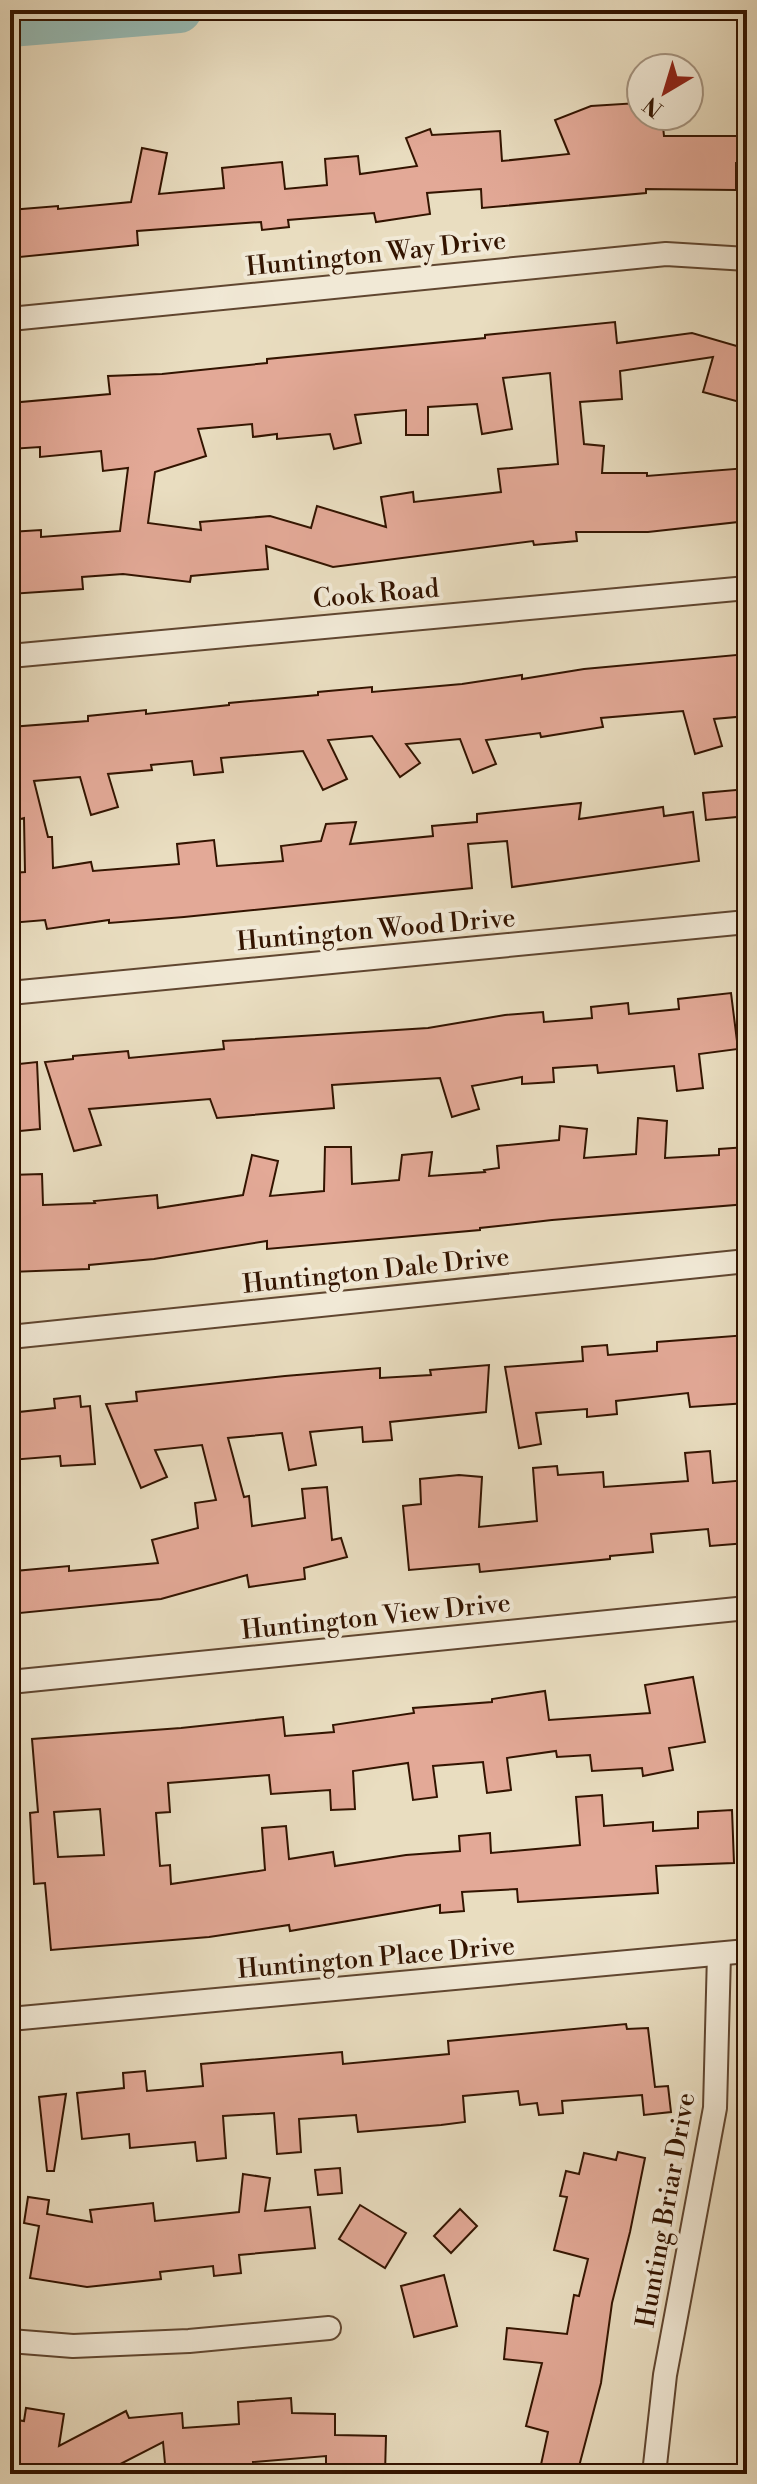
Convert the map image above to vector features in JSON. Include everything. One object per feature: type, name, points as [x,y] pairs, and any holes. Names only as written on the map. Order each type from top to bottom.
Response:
[{"type":"street","name":"Huntington Way Drive","points":[[10,319],[666,254],[747,259]]},
{"type":"street","name":"Cook Road","points":[[10,656],[747,588]]},
{"type":"street","name":"Huntington Wood Drive","points":[[10,993],[747,922]]},
{"type":"street","name":"Huntington Dale Drive","points":[[10,1337],[747,1261]]},
{"type":"street","name":"Huntington View Drive","points":[[10,1682],[747,1608]]},
{"type":"street","name":"Huntington Place Drive","points":[[10,2019],[747,1951]]},
{"type":"street","name":"Hunting Briar Drive","points":[[654,2474],[665,2375],[715,2108],[719,1954]]},
{"type":"street","points":[[10,2341],[73,2346],[189,2341],[329,2328]]},
{"type":"building","points":[[625,104],[625,132],[664,132],[664,136],[747,136],[747,164],[736,163],[736,190],[646,189],[646,193],[482,208],[481,189],[427,193],[430,214],[376,222],[374,213],[288,220],[289,227],[262,230],[261,222],[137,231],[138,245],[10,258],[10,210],[131,202],[142,148],[167,153],[159,194],[224,188],[222,168],[282,162],[285,189],[327,185],[325,159],[358,156],[360,174],[417,166],[406,138],[430,129],[432,135],[500,131],[502,161],[569,154],[555,120],[591,106]]},
{"type":"building","points":[[615,322],[617,343],[692,333],[747,349],[747,404],[703,392],[713,357],[620,371],[622,399],[580,402],[584,444],[604,446],[602,473],[647,473],[647,476],[747,468],[747,521],[648,532],[576,532],[577,541],[534,545],[533,541],[333,567],[266,546],[268,569],[191,576],[190,582],[123,574],[82,577],[83,589],[10,594],[10,532],[41,530],[41,537],[120,531],[128,468],[103,471],[101,451],[40,457],[40,447],[10,449],[10,403],[110,394],[108,376],[162,374],[267,363],[267,359],[485,338],[485,335]],"holes":[[[550,373],[558,464],[498,469],[501,492],[414,502],[413,492],[381,497],[386,527],[317,506],[311,528],[270,516],[200,522],[201,530],[148,523],[155,472],[206,456],[198,429],[252,424],[253,437],[277,434],[277,439],[330,434],[334,449],[361,443],[355,415],[406,410],[406,435],[428,435],[428,407],[477,404],[482,434],[512,429],[503,378]]]},
{"type":"building","points":[[747,654],[747,716],[714,719],[722,746],[695,754],[683,711],[601,718],[603,727],[541,737],[540,733],[486,740],[496,764],[473,773],[460,739],[406,744],[420,763],[400,777],[372,736],[328,740],[347,779],[323,790],[303,751],[221,758],[223,772],[194,775],[192,761],[151,765],[152,770],[108,774],[118,807],[91,815],[80,777],[34,781],[48,837],[52,837],[53,868],[91,862],[93,871],[179,864],[177,844],[214,840],[217,866],[283,861],[281,846],[321,841],[326,824],[356,822],[350,844],[433,836],[432,826],[477,822],[477,814],[581,803],[579,819],[663,807],[664,816],[693,812],[699,861],[512,887],[507,841],[468,844],[472,888],[184,917],[109,923],[109,920],[47,929],[45,920],[10,923],[10,873],[25,872],[24,818],[17,820],[11,796],[15,795],[10,727],[88,721],[88,716],[146,710],[146,714],[318,695],[318,692],[372,687],[372,692],[522,675],[522,679],[584,669]]},
{"type":"building","points":[[747,789],[747,816],[706,820],[703,793]]},
{"type":"building","points":[[731,993],[738,1049],[699,1054],[703,1088],[677,1091],[674,1066],[598,1073],[597,1065],[553,1068],[554,1082],[522,1084],[522,1077],[472,1086],[479,1109],[452,1117],[440,1078],[332,1085],[334,1108],[217,1118],[210,1099],[89,1109],[101,1145],[74,1151],[45,1062],[128,1051],[129,1058],[224,1049],[223,1041],[428,1028],[505,1015],[543,1012],[544,1022],[592,1018],[591,1007],[628,1003],[629,1014],[679,1009],[678,999]]},
{"type":"building","points":[[37,1062],[40,1129],[10,1132],[10,1065]]},
{"type":"building","points":[[638,1118],[667,1121],[665,1158],[719,1155],[719,1149],[747,1147],[747,1204],[267,1249],[267,1241],[154,1259],[89,1265],[89,1269],[10,1272],[10,1175],[42,1174],[43,1205],[95,1203],[157,1195],[158,1208],[243,1195],[252,1155],[278,1161],[270,1196],[324,1191],[325,1147],[351,1147],[352,1184],[399,1180],[402,1155],[432,1152],[429,1176],[485,1172],[499,1168],[497,1146],[559,1140],[560,1126],[587,1129],[584,1158],[636,1154]]},
{"type":"building","points":[[747,1335],[747,1403],[690,1407],[688,1393],[616,1401],[617,1414],[587,1417],[587,1409],[536,1413],[541,1444],[519,1448],[505,1367],[583,1361],[582,1347],[607,1345],[608,1355],[657,1351],[657,1342]]},
{"type":"building","points":[[489,1365],[486,1412],[390,1422],[392,1440],[363,1442],[362,1427],[310,1432],[316,1465],[289,1470],[282,1433],[228,1438],[244,1497],[249,1496],[252,1526],[305,1518],[302,1489],[327,1487],[332,1540],[341,1538],[347,1557],[304,1568],[305,1579],[249,1587],[247,1575],[161,1599],[20,1613],[15,1571],[69,1566],[69,1571],[158,1563],[152,1540],[198,1528],[195,1503],[216,1500],[202,1445],[155,1450],[167,1477],[141,1488],[106,1404],[137,1401],[136,1392],[285,1376],[380,1368],[380,1378],[431,1375],[430,1370]]},
{"type":"building","points":[[80,1396],[81,1407],[90,1406],[95,1464],[61,1466],[60,1456],[10,1460],[10,1413],[55,1408],[54,1399]]},
{"type":"building","points":[[710,1451],[713,1483],[747,1480],[747,1543],[710,1546],[708,1529],[651,1534],[653,1552],[610,1556],[610,1559],[480,1572],[479,1564],[409,1570],[403,1506],[421,1504],[420,1479],[459,1475],[482,1477],[479,1527],[537,1521],[533,1468],[557,1466],[558,1475],[603,1472],[604,1487],[688,1481],[685,1453]]},
{"type":"building","points":[[693,1677],[705,1742],[669,1748],[673,1770],[643,1776],[642,1768],[592,1771],[590,1755],[557,1757],[556,1751],[507,1758],[511,1790],[487,1793],[483,1762],[433,1766],[437,1797],[413,1800],[408,1763],[353,1771],[355,1809],[331,1810],[330,1790],[271,1794],[269,1775],[168,1783],[170,1812],[156,1813],[160,1866],[170,1865],[171,1884],[265,1870],[262,1828],[286,1826],[289,1859],[333,1852],[335,1866],[406,1855],[460,1851],[459,1836],[490,1833],[491,1853],[580,1845],[576,1797],[602,1795],[604,1826],[653,1822],[653,1831],[698,1828],[698,1812],[732,1810],[734,1863],[656,1866],[658,1893],[518,1902],[517,1889],[462,1892],[464,1911],[440,1913],[440,1905],[290,1931],[289,1925],[209,1937],[51,1950],[45,1883],[34,1884],[30,1813],[38,1812],[32,1739],[283,1717],[285,1736],[334,1732],[333,1725],[414,1713],[413,1708],[492,1702],[492,1699],[545,1691],[549,1720],[650,1713],[645,1685]],"holes":[[[100,1809],[104,1855],[58,1857],[54,1812]]]},
{"type":"building","points":[[626,2024],[627,2029],[648,2028],[655,2087],[668,2086],[671,2112],[644,2115],[642,2095],[562,2101],[563,2113],[539,2115],[537,2103],[520,2105],[518,2091],[463,2096],[465,2122],[358,2132],[356,2115],[299,2119],[301,2152],[277,2154],[274,2113],[223,2116],[226,2158],[197,2161],[195,2142],[130,2148],[129,2134],[82,2139],[77,2093],[124,2088],[123,2073],[145,2071],[147,2091],[203,2086],[201,2064],[342,2052],[343,2064],[449,2054],[448,2041]]},
{"type":"building","points":[[66,2094],[54,2171],[47,2171],[39,2097]]},
{"type":"building","points":[[618,2152],[645,2158],[612,2303],[601,2383],[577,2474],[539,2474],[548,2432],[526,2426],[542,2363],[504,2359],[507,2328],[567,2334],[574,2295],[579,2296],[588,2259],[554,2250],[567,2197],[560,2196],[566,2171],[579,2174],[584,2153],[616,2160]]},
{"type":"building","points":[[340,2168],[342,2193],[318,2195],[315,2170]]},
{"type":"building","points":[[243,2174],[270,2178],[265,2211],[310,2207],[315,2248],[239,2255],[241,2273],[214,2276],[213,2266],[160,2272],[161,2279],[87,2287],[30,2278],[39,2226],[24,2223],[28,2197],[49,2200],[47,2214],[92,2222],[90,2210],[153,2203],[155,2221],[239,2212]]},
{"type":"building","points":[[360,2205],[406,2233],[385,2268],[339,2239]]},
{"type":"building","points":[[460,2209],[477,2226],[451,2253],[434,2236]]},
{"type":"building","points":[[444,2275],[457,2326],[414,2337],[401,2286]]},
{"type":"building","points":[[291,2398],[292,2413],[335,2414],[335,2435],[386,2436],[385,2474],[326,2473],[326,2456],[253,2462],[254,2474],[166,2474],[163,2442],[101,2474],[10,2474],[10,2419],[24,2421],[26,2408],[64,2414],[59,2446],[126,2411],[129,2418],[182,2413],[183,2428],[239,2424],[238,2402]]},
{"type":"waterway","points":[[10,24],[179,10]]}]
